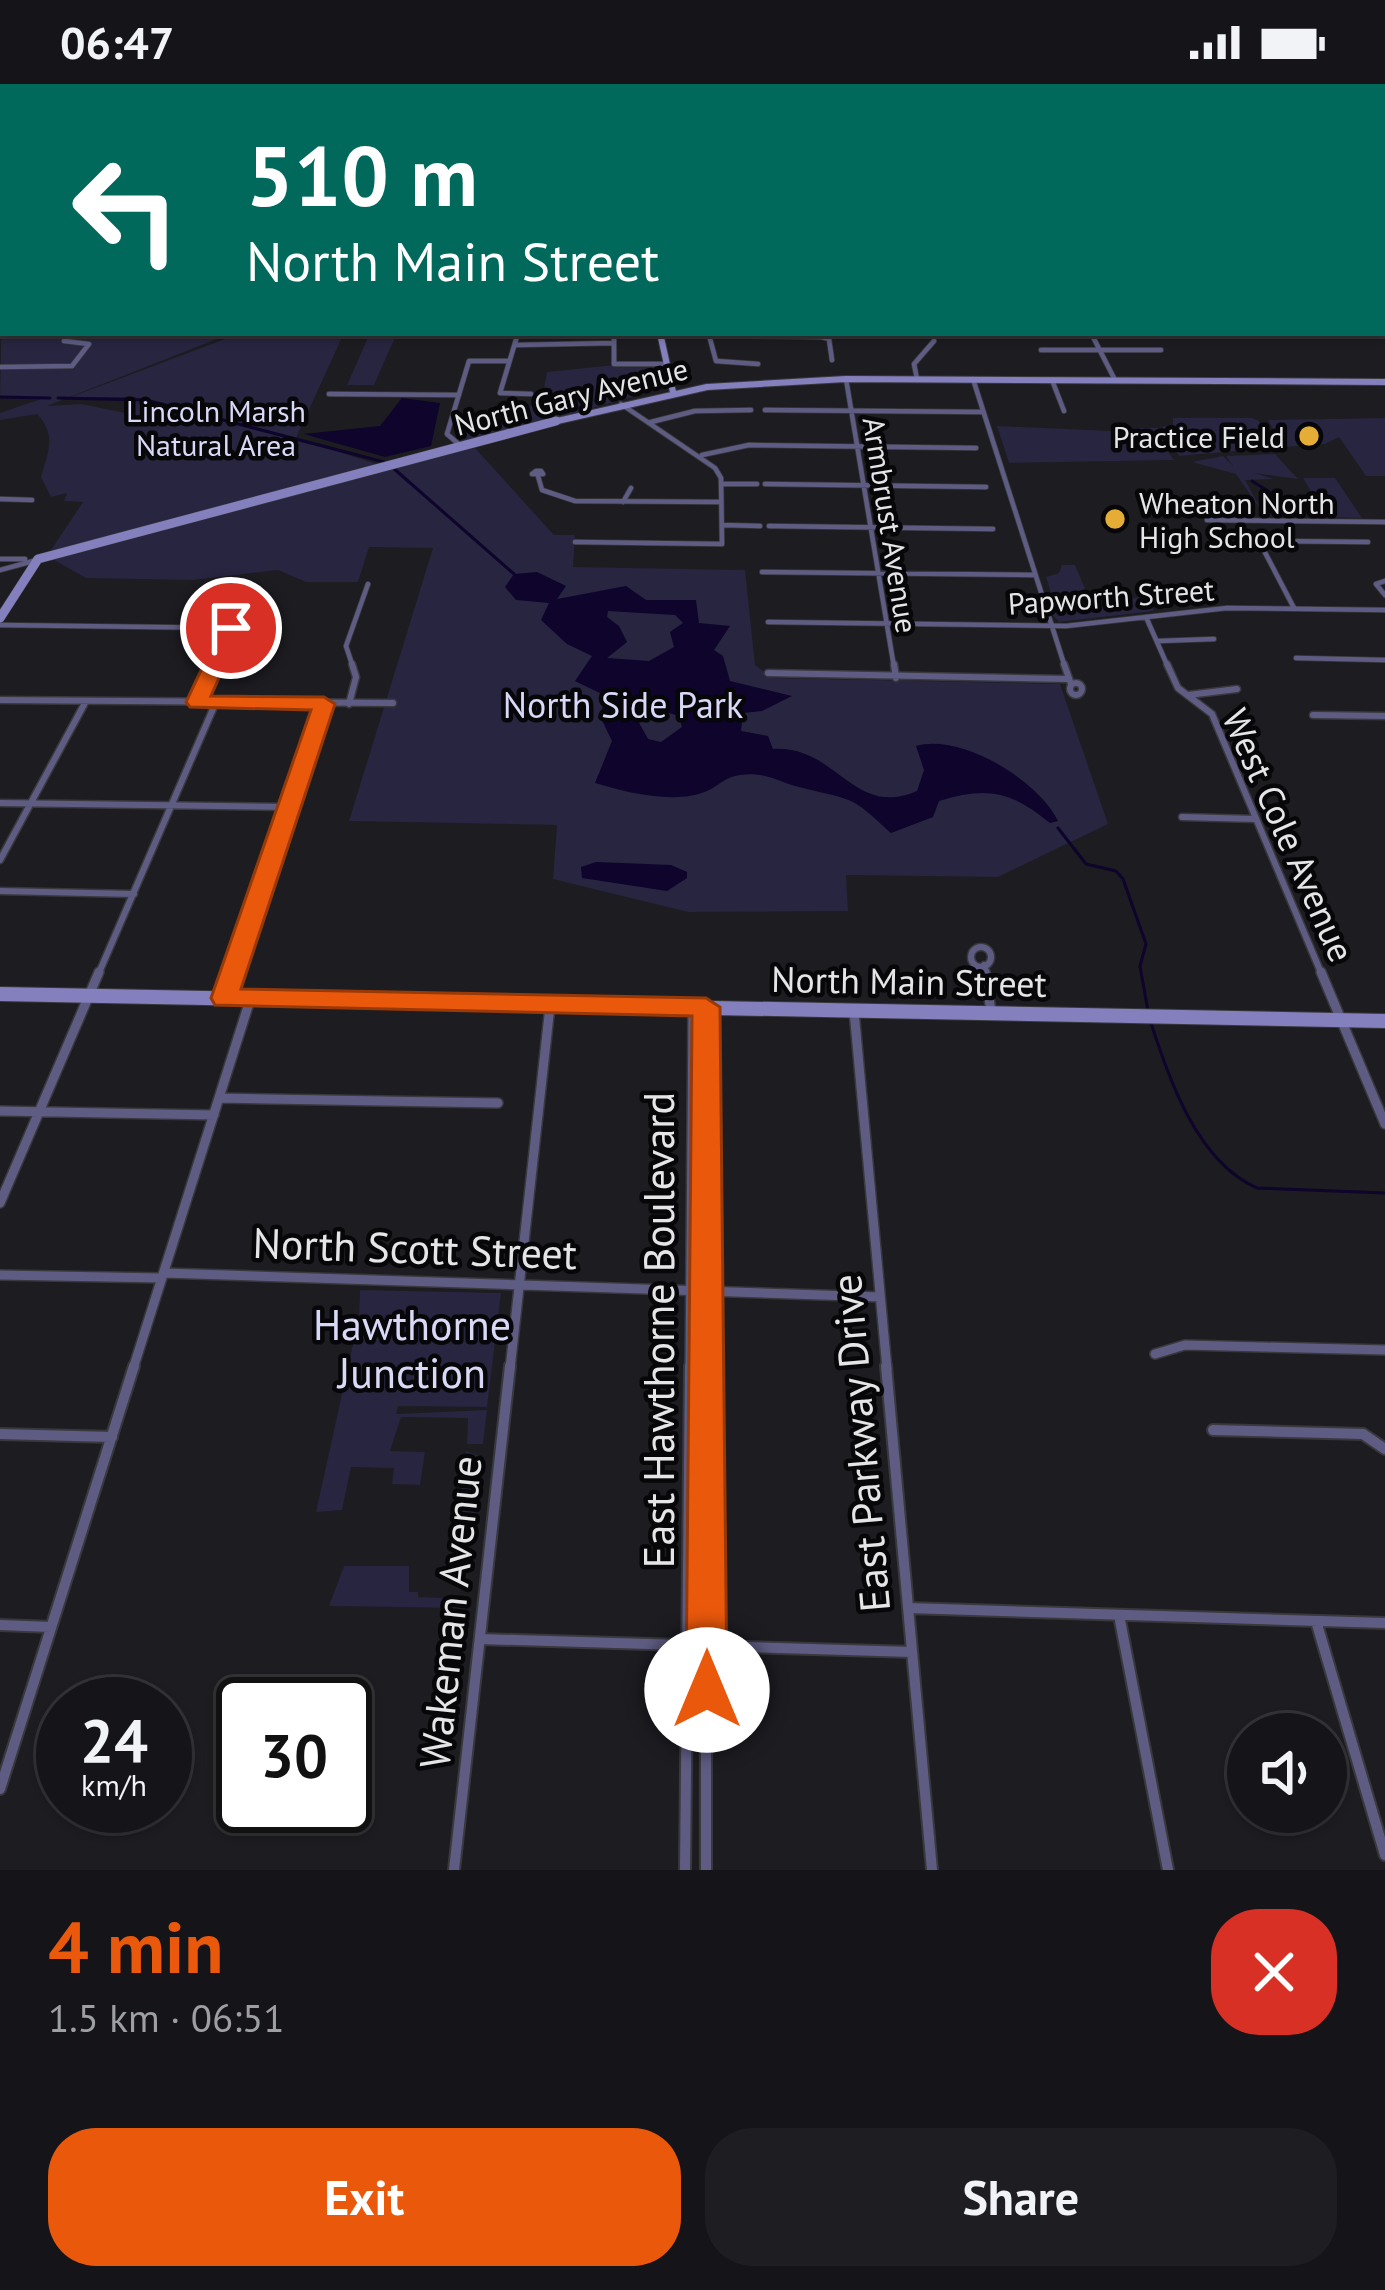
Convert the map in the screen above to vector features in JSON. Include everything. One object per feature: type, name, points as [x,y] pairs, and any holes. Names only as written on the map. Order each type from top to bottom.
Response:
[{"type":"street","points":[[518,336],[500,392],[531,394]]},
{"type":"street","points":[[614,336],[614,364],[666,363]]},
{"type":"street","points":[[660,336],[673,392]]},
{"type":"street","points":[[710,336],[716,361],[758,364]]},
{"type":"street","points":[[790,336],[827,338],[832,360]]},
{"type":"street","points":[[1092,336],[1115,380]]},
{"type":"street","points":[[0,367],[72,366],[89,344],[64,341]]},
{"type":"street","points":[[917,379],[914,364],[934,341]]},
{"type":"street","points":[[516,345],[614,343]]},
{"type":"street","points":[[1041,350],[1161,350]]},
{"type":"street","points":[[462,447],[447,434],[469,361],[508,362]]},
{"type":"street","name":"North Gary Avenue","points":[[0,570],[673,392],[846,379],[1385,382]]},
{"type":"street","name":"Armbrust Avenue","points":[[846,379],[896,678]]},
{"type":"street","points":[[768,673],[1069,682],[973,380]]},
{"type":"street","points":[[1052,380],[1064,411]]},
{"type":"street","points":[[329,394],[459,394]]},
{"type":"street","points":[[575,542],[722,544],[721,484],[716,468],[621,404]]},
{"type":"street","points":[[650,423],[695,411],[751,410]]},
{"type":"street","points":[[765,410],[983,412]]},
{"type":"street","points":[[701,455],[748,446],[976,448]]},
{"type":"street","points":[[538,476],[540,488],[559,498],[721,502]]},
{"type":"street","points":[[721,484],[986,487]]},
{"type":"street","points":[[623,502],[631,488]]},
{"type":"street","points":[[0,500],[32,500]]},
{"type":"street","points":[[1207,520],[1385,522]]},
{"type":"street","points":[[1321,521],[1333,542]]},
{"type":"street","points":[[722,525],[993,529]]},
{"type":"street","points":[[1294,608],[1259,541],[1368,542]]},
{"type":"street","points":[[0,559],[38,560]]},
{"type":"street","points":[[0,621],[38,560]]},
{"type":"street","points":[[762,572],[1034,575]]},
{"type":"street","points":[[1385,581],[1376,584],[1385,595]]},
{"type":"street","points":[[349,704],[356,677],[346,651],[368,584]]},
{"type":"street","name":"Papworth Street","points":[[768,622],[1050,626],[1205,609],[1385,610]]},
{"type":"street","name":"West Cole Avenue","points":[[1146,617],[1175,683],[1212,715],[1385,1124]]},
{"type":"street","points":[[0,621],[231,628],[197,702]]},
{"type":"street","points":[[1158,640],[1214,639]]},
{"type":"street","points":[[1296,658],[1385,659]]},
{"type":"street","points":[[1187,695],[1237,689]]},
{"type":"street","points":[[0,700],[393,703]]},
{"type":"street","points":[[0,860],[86,701]]},
{"type":"street","points":[[0,1203],[216,702]]},
{"type":"street","points":[[225,998],[324,704]]},
{"type":"street","points":[[1313,715],[1385,716]]},
{"type":"street","points":[[0,803],[289,808]]},
{"type":"street","points":[[1182,818],[1256,819]]},
{"type":"street","points":[[0,891],[134,894]]},
{"type":"street","points":[[984,965],[992,1012]]},
{"type":"street","name":"North Main Street","points":[[0,994],[1385,1021]]},
{"type":"street","points":[[0,1789],[251,999]]},
{"type":"street","name":"Wakeman Avenue","points":[[454,1870],[550,1004]]},
{"type":"street","name":"East Hawthorne Boulevard","points":[[685,1870],[700,1007]]},
{"type":"street","name":"East Hawthorne Boulevard","points":[[700,1007],[707,1291],[706,1870]]},
{"type":"street","name":"East Parkway Drive","points":[[854,1010],[932,1870]]},
{"type":"street","points":[[219,1097],[498,1103]]},
{"type":"street","points":[[0,1111],[214,1114]]},
{"type":"street","name":"North Scott Street","points":[[0,1275],[163,1275],[880,1297]]},
{"type":"street","points":[[1155,1354],[1185,1345],[1385,1350]]},
{"type":"street","points":[[1213,1430],[1363,1434],[1385,1448]]},
{"type":"street","points":[[0,1434],[112,1437]]},
{"type":"street","points":[[908,1609],[1385,1622]]},
{"type":"street","points":[[1119,1615],[1168,1870]]},
{"type":"street","points":[[1316,1621],[1385,1855]]},
{"type":"street","points":[[0,1625],[51,1627]]},
{"type":"street","points":[[480,1639],[913,1652]]},
{"type":"green space","name":"North Side Park","points":[[1,336],[224,336],[47,406],[81,404],[126,413],[136,397],[71,397],[233,336],[343,336],[296,438],[386,467],[475,448],[554,535],[575,535],[573,567],[745,570],[755,665],[773,678],[1060,684],[1108,824],[998,877],[846,875],[848,911],[688,912],[553,879],[557,825],[349,821],[433,548],[369,547],[358,582],[306,582],[278,570],[193,580],[86,578],[47,556],[83,502],[64,501],[67,493],[51,497],[41,477],[48,452],[47,429],[37,414],[0,420],[0,413],[44,398],[0,397]]},
{"type":"green space","points":[[369,336],[396,336],[374,385],[347,385]]},
{"type":"green space","points":[[660,366],[665,388],[464,443],[454,434],[501,423],[505,407],[541,406],[547,372]]},
{"type":"green space","points":[[1173,418],[1252,418],[1259,421],[1269,448],[1179,456],[1162,426],[1173,427]]},
{"type":"green space","points":[[1385,418],[1385,476],[1366,476],[1339,437],[1325,444],[1284,447],[1268,420]]},
{"type":"green space","points":[[997,426],[1133,432],[1132,428],[1158,428],[1164,439],[1160,441],[1174,460],[1009,463]]},
{"type":"green space","points":[[1275,454],[1298,479],[1254,473],[1274,479],[1245,480],[1265,516],[1236,474],[1192,462],[1223,456],[1233,466],[1226,456]]},
{"type":"green space","points":[[1303,478],[1335,478],[1362,518],[1326,517]]},
{"type":"green space","points":[[1062,565],[1075,565],[1086,591],[1119,591],[1123,600],[1146,596],[1154,611],[1059,622],[1050,612],[1056,609],[1046,577],[1059,573]]},
{"type":"green space","name":"Hawthorne Junction","points":[[360,1290],[501,1293],[487,1407],[398,1406],[396,1414],[487,1410],[483,1444],[467,1444],[468,1418],[401,1417],[390,1451],[425,1452],[420,1485],[392,1484],[394,1468],[351,1467],[342,1510],[316,1512],[359,1317]]},
{"type":"green space","points":[[466,1451],[482,1457],[472,1541],[456,1541]]},
{"type":"green space","points":[[344,1566],[409,1566],[409,1592],[418,1592],[418,1597],[465,1599],[467,1608],[329,1606]]},
{"type":"shaded area","points":[[402,398],[440,403],[431,446],[385,457],[304,434],[380,426]]},
{"type":"shaded area","points":[[537,572],[566,586],[557,599],[626,586],[646,600],[696,600],[699,623],[730,626],[714,650],[723,656],[730,681],[792,696],[762,711],[743,713],[741,731],[768,736],[773,749],[814,758],[860,789],[895,797],[917,791],[924,770],[916,746],[954,746],[1016,776],[1048,805],[1058,821],[1050,823],[998,794],[971,794],[939,801],[933,817],[891,833],[844,798],[758,775],[735,776],[707,791],[680,797],[595,783],[612,741],[600,716],[606,696],[575,681],[592,656],[567,644],[541,620],[549,603],[516,600],[505,587],[514,574]],"holes":[[[608,611],[675,615],[683,623],[670,632],[674,647],[649,661],[607,658],[627,642],[619,626],[607,617]],[[643,705],[679,716],[682,727],[661,742],[648,739],[632,710]]]},
{"type":"shaded area","points":[[596,862],[671,865],[687,872],[687,878],[667,891],[582,878],[581,867]]},
{"type":"waterway","points":[[0,397],[50,398]]},
{"type":"waterway","points":[[58,398],[146,400],[384,462]]},
{"type":"waterway","points":[[392,467],[514,574]]},
{"type":"waterway","points":[[1252,481],[1302,512]]},
{"type":"waterway","points":[[1058,828],[1086,864],[1116,871],[1123,879],[1146,944],[1140,966],[1148,1011]]},
{"type":"waterway","points":[[1150,1020],[1188,1116],[1217,1159],[1236,1175],[1257,1188],[1385,1193]]},
{"type":"place","name":"Practice Field","points":[[1309,436]]},
{"type":"place","name":"Wheaton North High School","points":[[1115,519]]},
{"type":"route","points":[[231,628],[197,702],[324,704],[225,998],[706,1007],[707,1690]]},
{"type":"park label","name":"Lincoln Marsh Natural Area","points":[[216,427]]}]
